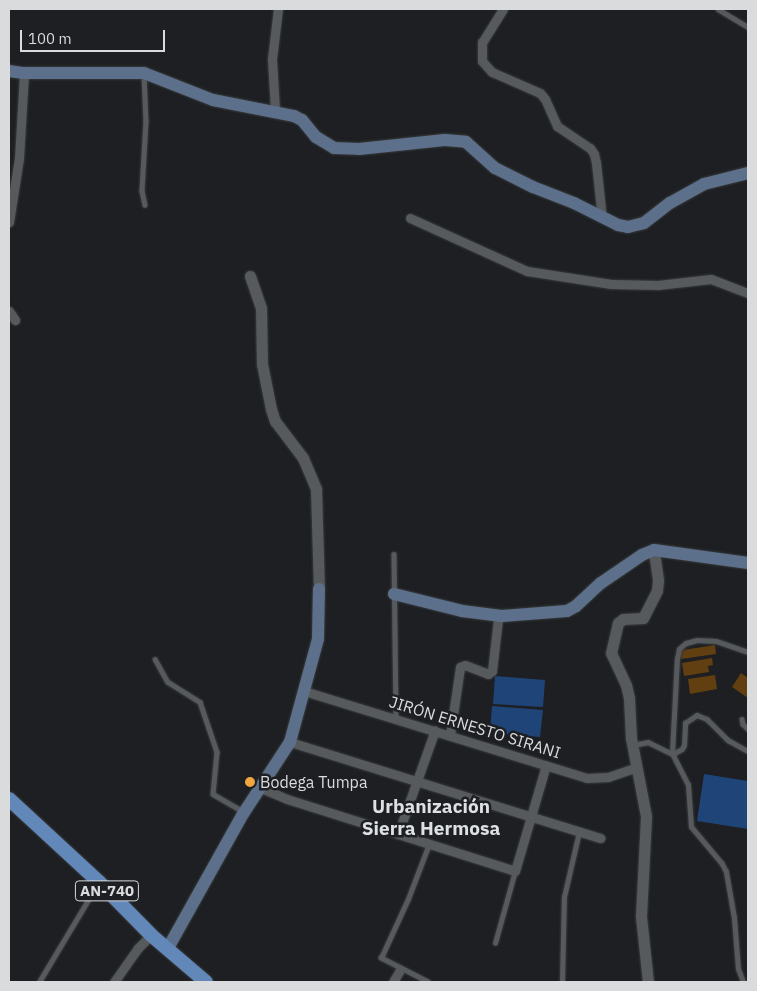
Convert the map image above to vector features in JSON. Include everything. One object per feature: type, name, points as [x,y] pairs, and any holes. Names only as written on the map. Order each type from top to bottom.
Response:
[{"type":"main road","points":[[9,71],[24,73],[144,73],[213,100],[275,110],[302,120],[316,137],[334,148],[359,149],[444,140],[466,142],[495,168],[533,187],[574,203],[602,218],[628,227],[644,223],[670,203],[704,184],[748,173]]},
{"type":"main road","points":[[394,594],[462,611],[502,616],[567,611],[576,606],[601,583],[642,555],[654,550],[748,562]]},
{"type":"main road","points":[[168,948],[244,812],[290,742],[318,636],[319,588]]},
{"type":"main road","name":"AN-740","points":[[9,799],[99,882],[152,935],[206,982]]},
{"type":"street","points":[[275,110],[272,59],[278,9]]},
{"type":"street","points":[[503,9],[482,42],[482,61],[492,72],[540,93],[545,99],[557,126],[590,148],[596,163],[602,218]]},
{"type":"street","points":[[9,222],[19,158],[24,73]]},
{"type":"street","points":[[410,218],[528,271],[611,284],[658,285],[711,279],[748,293]]},
{"type":"street","points":[[250,276],[261,308],[262,364],[271,409],[279,427],[303,458],[316,489],[319,588]]},
{"type":"street","points":[[9,311],[15,320]]},
{"type":"street","points":[[648,982],[641,916],[642,871],[647,830],[632,745],[630,698],[611,653],[618,623],[623,619],[643,618],[657,590],[658,580],[654,550]]},
{"type":"street","points":[[450,735],[460,667],[465,665],[488,674],[492,671],[498,619],[502,616]]},
{"type":"street","name":"JIRÓN ERNESTO SIRANI","points":[[304,691],[598,779],[637,767]]},
{"type":"street","points":[[398,834],[435,730]]},
{"type":"street","points":[[290,742],[601,838]]},
{"type":"street","points":[[261,788],[287,799],[516,870],[546,765]]},
{"type":"street","points":[[114,982],[138,948],[152,935]]},
{"type":"street","points":[[393,982],[400,970]]},
{"type":"lane","points":[[718,9],[748,27]]},
{"type":"lane","points":[[144,73],[146,122],[142,183],[145,205]]},
{"type":"lane","points":[[394,554],[396,718]]},
{"type":"lane","points":[[743,982],[738,969],[734,918],[726,872],[722,864],[692,827],[688,785],[673,754],[679,649],[686,643],[696,640],[716,641],[748,652]]},
{"type":"lane","points":[[155,659],[168,682],[200,702],[217,752],[213,794],[244,812]]},
{"type":"lane","points":[[673,754],[682,749],[684,745],[685,723],[697,715],[707,719],[728,740],[748,751]]},
{"type":"lane","points":[[742,719],[743,724],[748,729]]},
{"type":"lane","points":[[632,745],[648,742],[673,754]]},
{"type":"lane","points":[[562,982],[564,896],[579,832]]},
{"type":"lane","points":[[428,982],[400,970],[381,958],[408,899],[429,844]]},
{"type":"lane","points":[[495,942],[516,870]]},
{"type":"lane","points":[[39,982],[99,882]]},
{"type":"shaded area","points":[[495,676],[545,680],[543,707],[493,704]]},
{"type":"shaded area","points":[[492,706],[543,710],[540,737],[490,733]]},
{"type":"shaded area","points":[[704,774],[748,781],[748,829],[697,821]]},
{"type":"building","points":[[715,645],[716,654],[681,659],[680,653],[683,650]]},
{"type":"building","points":[[712,658],[713,665],[708,666],[709,672],[684,676],[682,663]]},
{"type":"building","points":[[741,673],[748,678],[748,698],[732,687]]},
{"type":"building","points":[[715,675],[717,689],[690,694],[688,679]]},
{"type":"place","name":"Bodega Tumpa","points":[[250,782]]},
{"type":"district","name":"Urbanización Sierra Hermosa","points":[[431,818]]}]
